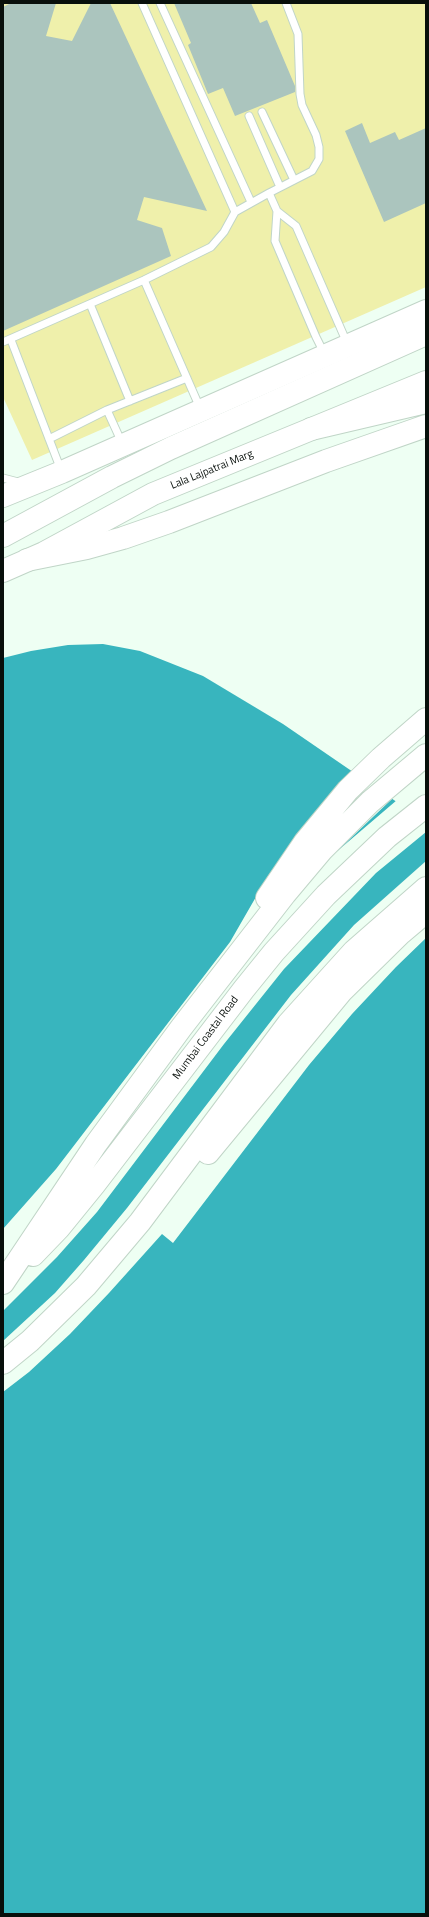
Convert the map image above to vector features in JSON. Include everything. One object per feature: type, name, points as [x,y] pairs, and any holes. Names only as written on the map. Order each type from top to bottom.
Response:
[{"type":"main road","points":[[3,496],[32,485],[57,460],[120,438],[198,403],[326,356],[426,311]]},
{"type":"main road","points":[[3,536],[112,477],[171,448],[426,334]]},
{"type":"main road","name":"Lala Lajpatrai Marg","points":[[3,571],[153,494],[426,382]]},
{"type":"main road","points":[[311,429],[426,402]]},
{"type":"main road","points":[[27,560],[87,548],[123,538],[169,522],[326,461],[426,426]]},
{"type":"main road","points":[[237,956],[262,904],[305,842],[348,790],[381,758],[426,719]]},
{"type":"main road","points":[[3,1283],[96,1144],[181,1028],[237,956],[322,850],[370,802],[426,754]]},
{"type":"main road","name":"Mumbai Coastal Road","points":[[3,1286],[60,1228],[274,952],[326,895],[387,837],[426,806]]},
{"type":"main road","points":[[3,1363],[30,1341],[86,1286],[140,1222],[288,1024],[354,951],[426,888]]},
{"type":"main road","points":[[140,1222],[190,1173],[219,1140],[341,992],[401,933],[426,912]]},
{"type":"lane","points":[[142,3],[235,212]]},
{"type":"lane","points":[[160,3],[251,202]]},
{"type":"lane","points":[[3,342],[11,340],[144,280],[211,247],[224,232],[235,212],[251,202],[312,171],[319,159],[319,147],[316,135],[302,105],[300,94],[298,34],[286,3]]},
{"type":"lane","points":[[262,112],[294,180]]},
{"type":"lane","points":[[249,116],[280,187]]},
{"type":"lane","points":[[269,193],[277,211],[296,226],[348,346]]},
{"type":"lane","points":[[277,211],[275,240],[316,337],[326,356]]},
{"type":"lane","points":[[144,280],[198,403]]},
{"type":"lane","points":[[90,304],[130,401]]},
{"type":"lane","points":[[11,340],[57,460]]},
{"type":"lane","points":[[49,439],[107,410],[187,378]]},
{"type":"lane","points":[[107,410],[120,438]]},
{"type":"lane","points":[[3,478],[32,485]]},
{"type":"green space","points":[[3,3],[426,3],[426,287],[32,460],[3,397]]},
{"type":"water","points":[[103,644],[140,651],[203,676],[283,724],[426,822],[426,1914],[3,1914],[3,658],[31,651],[68,645]]},
{"type":"pier","points":[[353,770],[393,798],[335,853],[397,800],[426,819],[426,832],[376,873],[284,969],[224,1044],[97,1212],[57,1257],[3,1311],[3,1229],[56,1169],[230,942],[268,876],[301,830]]},
{"type":"pier","points":[[426,861],[426,938],[396,967],[352,1014],[309,1065],[173,1243],[162,1234],[70,1334],[29,1372],[3,1392],[3,1341],[55,1293],[84,1260],[127,1208],[291,995],[354,925]]},
{"type":"building","points":[[11,3],[56,3],[46,36],[72,41],[91,3],[110,3],[207,211],[144,197],[137,220],[162,228],[171,256],[3,331],[3,7]]},
{"type":"building","points":[[174,3],[251,3],[260,23],[267,20],[295,86],[295,92],[235,116],[223,88],[208,94],[188,45],[191,43]]},
{"type":"building","points":[[362,123],[370,143],[395,132],[399,140],[426,128],[426,203],[384,222],[345,131]]}]
